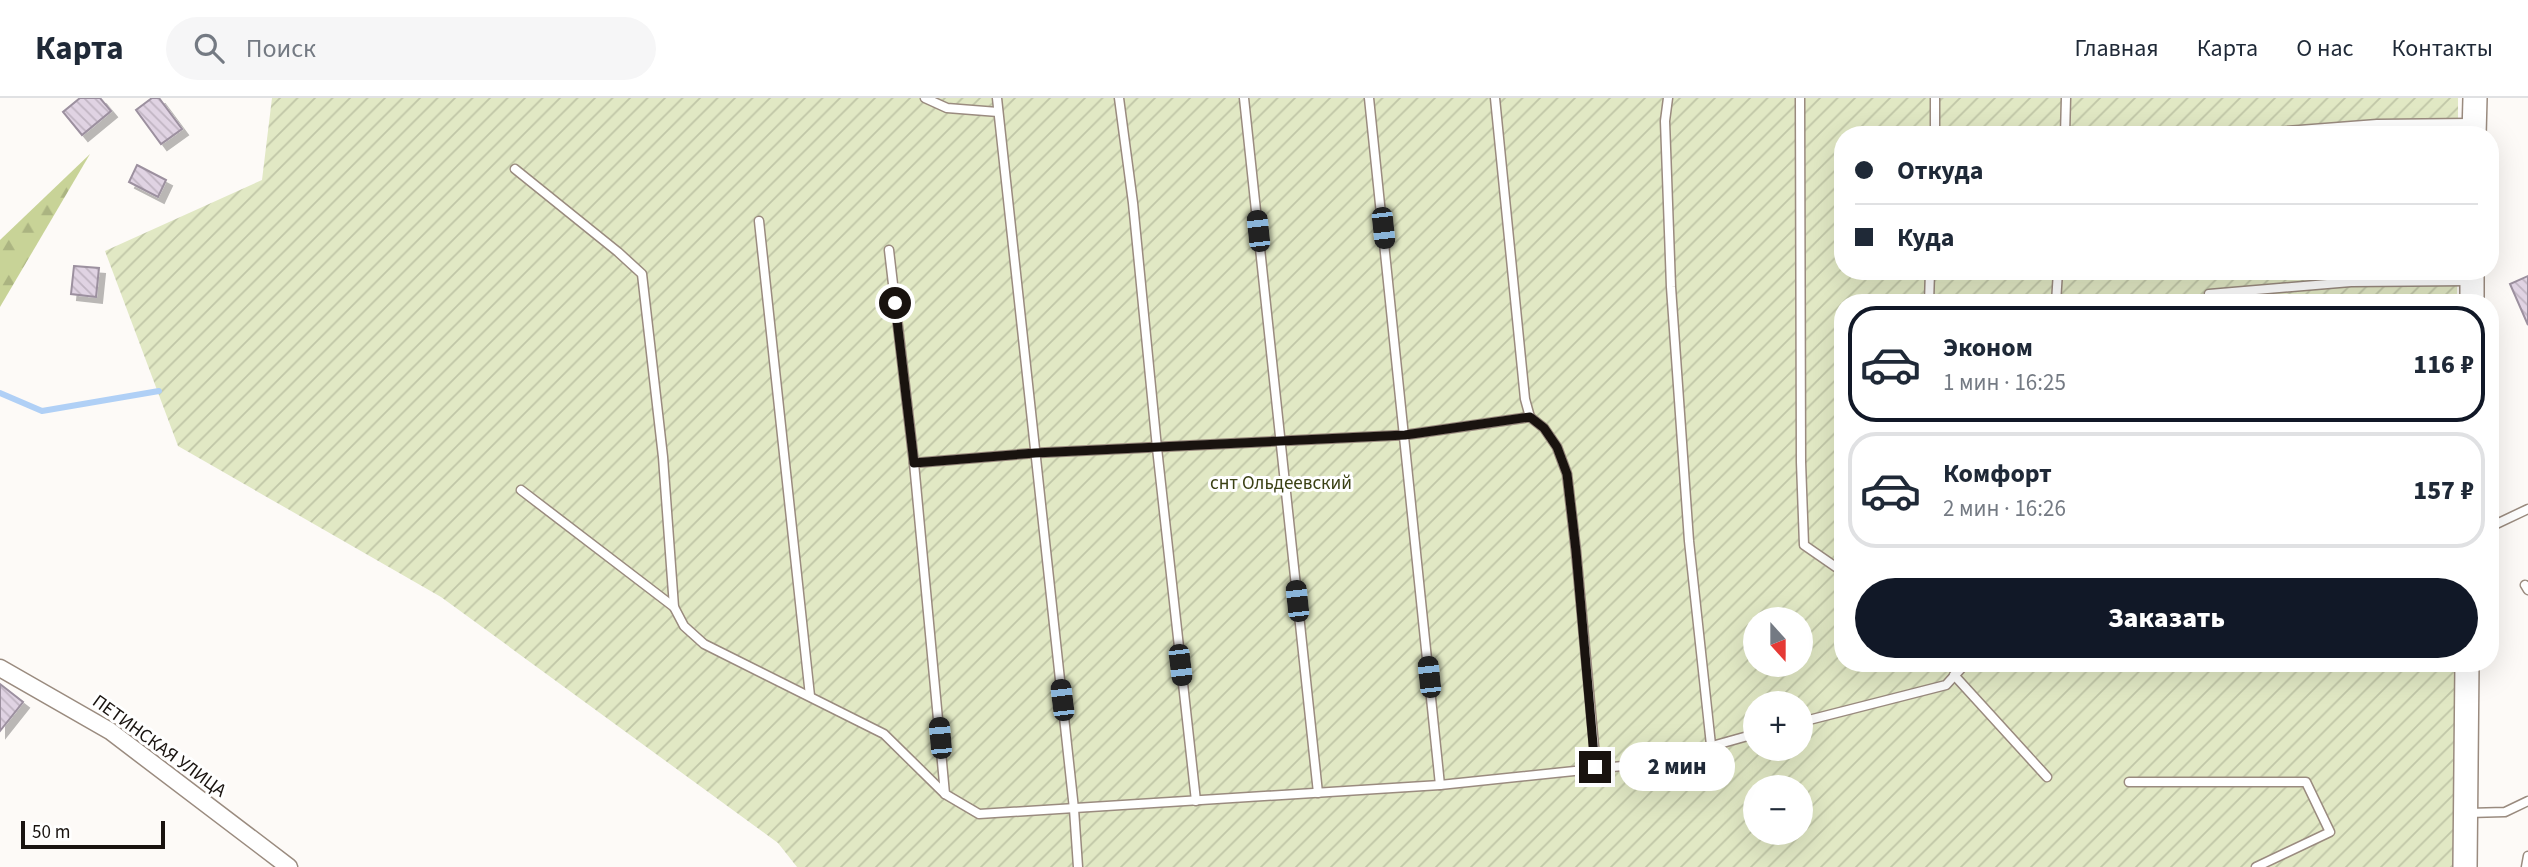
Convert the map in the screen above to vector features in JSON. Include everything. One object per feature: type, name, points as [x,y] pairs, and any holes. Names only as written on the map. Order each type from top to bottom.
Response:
[{"type":"street","points":[[2474,126],[2475,98]]},
{"type":"street","name":"ПЕТИНСКАЯ УЛИЦА","points":[[0,667],[110,731],[289,867]]},
{"type":"street","points":[[2465,867],[2467,672]]},
{"type":"lane","points":[[925,98],[947,108],[998,112]]},
{"type":"lane","points":[[997,98],[1078,867]]},
{"type":"lane","points":[[1119,98],[1133,203],[1196,801]]},
{"type":"lane","points":[[1244,98],[1318,793]]},
{"type":"lane","points":[[1369,98],[1440,785]]},
{"type":"lane","points":[[1495,98],[1525,399],[1530,417],[1544,428],[1557,447],[1567,474],[1578,564],[1595,767]]},
{"type":"lane","points":[[1668,98],[1665,121],[1671,287],[1689,541],[1711,745]]},
{"type":"lane","points":[[1800,98],[1801,462],[1804,545],[1834,566]]},
{"type":"lane","points":[[1934,126],[1935,98]]},
{"type":"lane","points":[[2065,126],[2066,98]]},
{"type":"lane","points":[[2351,126],[2416,126]]},
{"type":"lane","points":[[514,169],[618,251],[642,274],[663,457],[674,607],[684,626],[704,644],[884,734],[945,793],[979,814],[1440,785],[1651,763],[1743,737]]},
{"type":"lane","points":[[759,221],[810,696]]},
{"type":"lane","points":[[889,250],[914,463],[945,793]]},
{"type":"lane","points":[[2209,294],[2351,282],[2472,285]]},
{"type":"lane","points":[[914,463],[1035,453],[1405,435],[1530,417]]},
{"type":"lane","points":[[521,490],[674,607]]},
{"type":"lane","points":[[2499,523],[2528,509]]},
{"type":"lane","points":[[1813,719],[1945,685],[1958,672]]},
{"type":"lane","points":[[1954,676],[2047,777]]},
{"type":"lane","points":[[2129,782],[2306,782],[2330,832],[2256,867]]},
{"type":"lane","points":[[2465,813],[2505,812],[2528,801]]},
{"type":"lane","points":[[2526,867],[2528,856]]},
{"type":"green space","name":"снт Ольдеевский","points":[[272,98],[2458,98],[2458,126],[1834,126],[1834,280],[2457,280],[2457,294],[1834,294],[1834,672],[2455,672],[2453,867],[797,867],[778,843],[441,597],[178,446],[105,251],[262,180]]},
{"type":"green space","points":[[90,154],[0,307],[0,240]]},
{"type":"building","points":[[80,98],[100,98],[111,111],[82,135],[63,112]]},
{"type":"building","points":[[152,98],[159,98],[182,129],[161,144],[136,110]]},
{"type":"building","points":[[137,165],[166,180],[158,197],[129,182]]},
{"type":"building","points":[[74,266],[99,268],[96,297],[71,294]]},
{"type":"building","points":[[2528,276],[2528,325],[2510,284]]},
{"type":"building","points":[[0,684],[23,702],[0,731]]},
{"type":"waterway","points":[[0,393],[42,411],[159,391]]},
{"type":"route","points":[[895,303],[914,463],[1035,453],[1405,435],[1530,417],[1544,428],[1557,447],[1567,474],[1586,647],[1595,767]]}]
